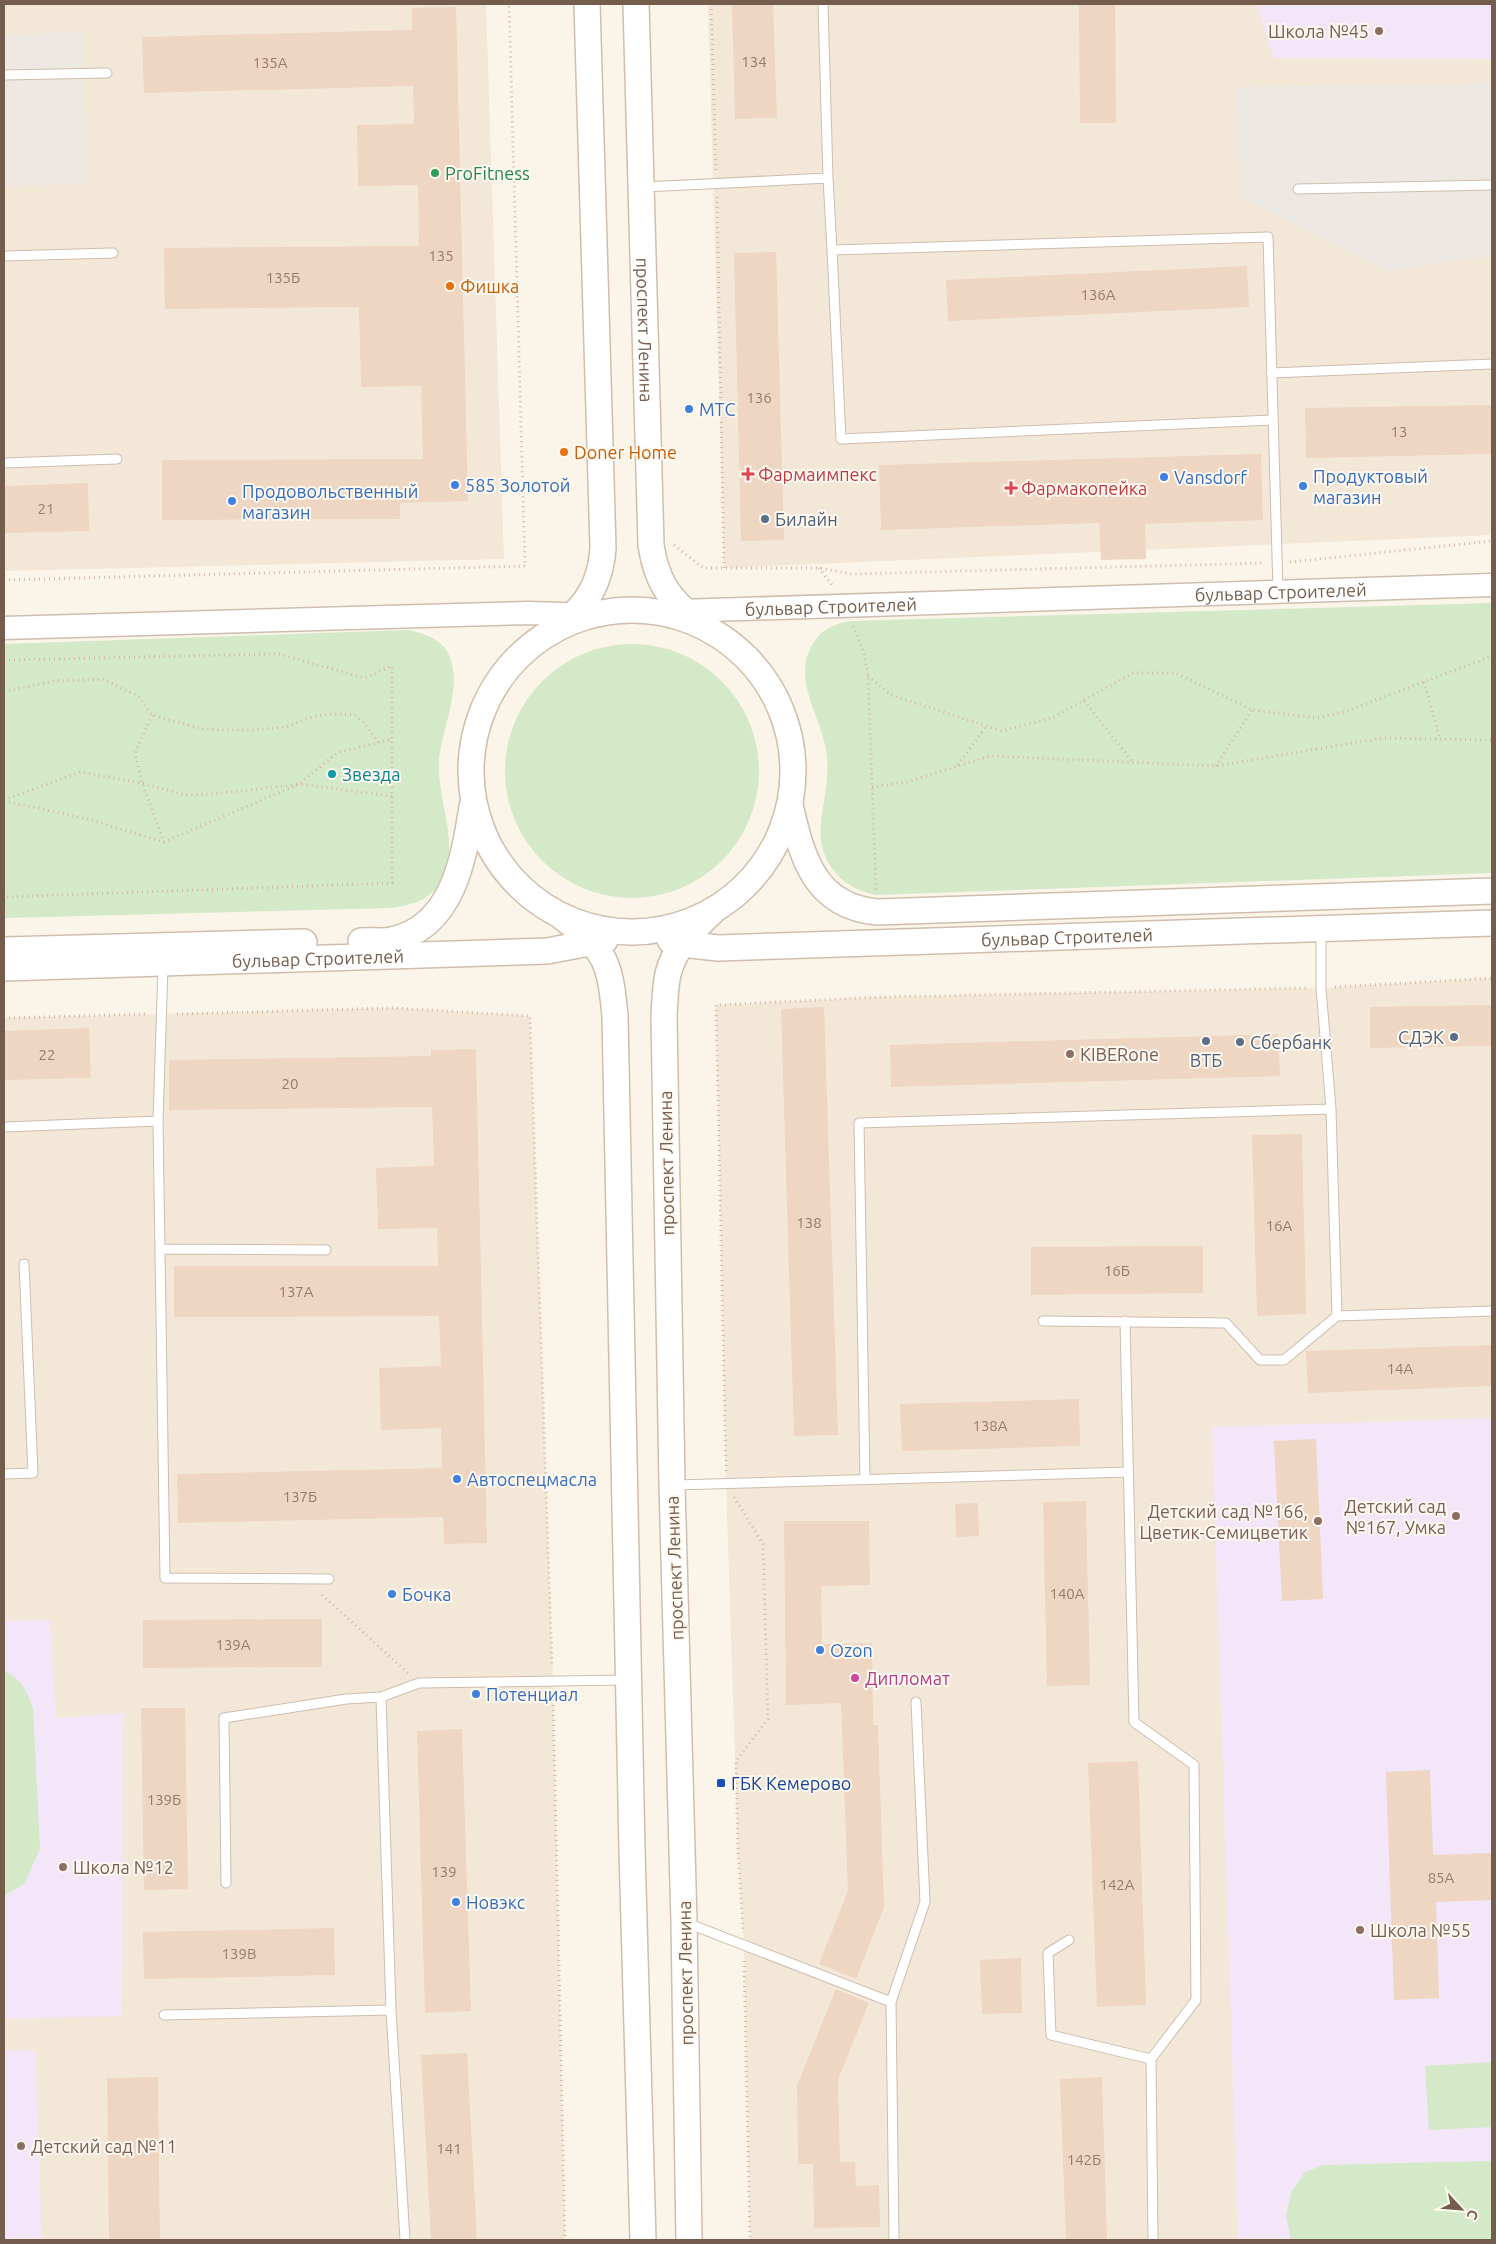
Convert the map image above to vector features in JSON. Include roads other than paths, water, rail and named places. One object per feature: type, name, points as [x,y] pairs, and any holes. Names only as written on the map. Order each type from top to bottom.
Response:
[{"type":"main road","points":[[552,631],[601,615],[619,612],[649,612],[676,617],[712,632],[753,665],[768,683],[779,704],[788,729],[794,756],[794,780],[790,805],[781,832],[769,855],[733,897],[713,911],[690,922],[666,928],[636,932],[586,926],[562,917],[543,906],[509,876],[494,856],[481,830],[472,802],[470,773],[473,741],[480,715],[492,690],[508,666],[529,645],[576,614],[589,597],[598,578],[603,548],[588,4]]},
{"type":"main road","name":"проспект Ленина","points":[[636,4],[651,545],[654,564],[672,600],[712,632]]},
{"type":"main road","name":"бульвар Строителей","points":[[4,950],[392,940],[425,926],[442,905],[454,883],[464,853],[472,802]]},
{"type":"main road","name":"бульвар Строителей","points":[[790,805],[800,849],[811,872],[825,890],[838,900],[864,910],[877,912],[1492,892]]},
{"type":"main road","name":"проспект Ленина","points":[[689,2240],[684,1922],[672,1485],[664,1016],[668,973],[682,944],[713,911]]},
{"type":"main road","points":[[562,917],[594,944],[604,959],[611,978],[614,1016],[643,2240]]},
{"type":"main road","name":"бульвар Строителей","points":[[4,968],[547,950],[594,944],[636,932],[682,944],[718,948],[1492,923]]},
{"type":"street","name":"бульвар Строителей","points":[[649,612],[1492,585]]},
{"type":"street","points":[[4,628],[528,612],[601,615]]},
{"type":"lane","points":[[823,4],[828,178],[841,440],[1273,420]]},
{"type":"lane","points":[[4,75],[107,73]]},
{"type":"lane","points":[[641,187],[828,178]]},
{"type":"lane","points":[[1298,189],[1492,185]]},
{"type":"lane","points":[[832,250],[1268,237],[1278,593]]},
{"type":"lane","points":[[4,256],[113,253]]},
{"type":"lane","points":[[1271,373],[1492,364]]},
{"type":"lane","points":[[4,463],[117,459]]},
{"type":"lane","points":[[1321,929],[1321,988],[1331,1109],[1337,1316]]},
{"type":"lane","points":[[163,964],[158,1122],[165,1578],[329,1579]]},
{"type":"lane","points":[[865,1480],[859,1123],[1331,1109]]},
{"type":"lane","points":[[4,1127],[158,1122]]},
{"type":"lane","points":[[160,1249],[326,1250]]},
{"type":"lane","points":[[4,1474],[33,1473],[24,1264]]},
{"type":"lane","points":[[1043,1321],[1226,1323],[1260,1360],[1284,1360],[1337,1316],[1492,1311]]},
{"type":"lane","points":[[1125,1321],[1134,1722],[1194,1765],[1196,2000],[1151,2059],[1153,2240]]},
{"type":"lane","points":[[672,1485],[1128,1472]]},
{"type":"lane","points":[[226,1883],[224,1718],[346,1699],[380,1697],[419,1684],[629,1680]]},
{"type":"lane","points":[[380,1697],[391,2010],[404,2240]]},
{"type":"lane","points":[[894,2240],[892,2002],[925,1902],[916,1702]]},
{"type":"lane","points":[[684,1922],[892,2002]]},
{"type":"lane","points":[[1069,1940],[1048,1952],[1051,2035],[1151,2059]]},
{"type":"lane","points":[[164,2015],[391,2010]]},
{"type":"place","name":"Школа №45","points":[[1379,31]]},
{"type":"place","name":"ProFitness","points":[[435,173]]},
{"type":"place","name":"Фишка","points":[[450,286]]},
{"type":"place","name":"МТС","points":[[689,409]]},
{"type":"place","name":"Doner Home","points":[[564,452]]},
{"type":"place","name":"Фармаимпекс","points":[[748,474]]},
{"type":"place","name":"Vansdorf","points":[[1164,477]]},
{"type":"place","name":"585 Золотой","points":[[455,485]]},
{"type":"place","name":"Продуктовый магазин","points":[[1303,486]]},
{"type":"place","name":"Фармакопейка","points":[[1011,488]]},
{"type":"place","name":"Продовольственный магазин","points":[[232,501]]},
{"type":"place","name":"Билайн","points":[[765,519]]},
{"type":"place","name":"Звезда","points":[[332,774]]},
{"type":"place","name":"СДЭК","points":[[1454,1037]]},
{"type":"place","name":"ВТБ","points":[[1206,1041]]},
{"type":"place","name":"Сбербанк","points":[[1240,1042]]},
{"type":"place","name":"KIBERone","points":[[1070,1054]]},
{"type":"place","name":"Автоспецмасла","points":[[457,1479]]},
{"type":"place","name":"Детский сад №167, Умка","points":[[1456,1516]]},
{"type":"place","name":"Детский сад №166, Цветик-Семицветик","points":[[1318,1521]]},
{"type":"place","name":"Бочка","points":[[392,1594]]},
{"type":"place","name":"Ozon","points":[[820,1650]]},
{"type":"place","name":"Дипломат","points":[[855,1678]]},
{"type":"place","name":"Потенциал","points":[[476,1694]]},
{"type":"place","name":"ГБК Кемерово","points":[[721,1783]]},
{"type":"place","name":"Школа №12","points":[[63,1867]]},
{"type":"place","name":"Новэкс","points":[[456,1902]]},
{"type":"place","name":"Школа №55","points":[[1360,1930]]},
{"type":"place","name":"Детский сад №11","points":[[21,2146]]}]
